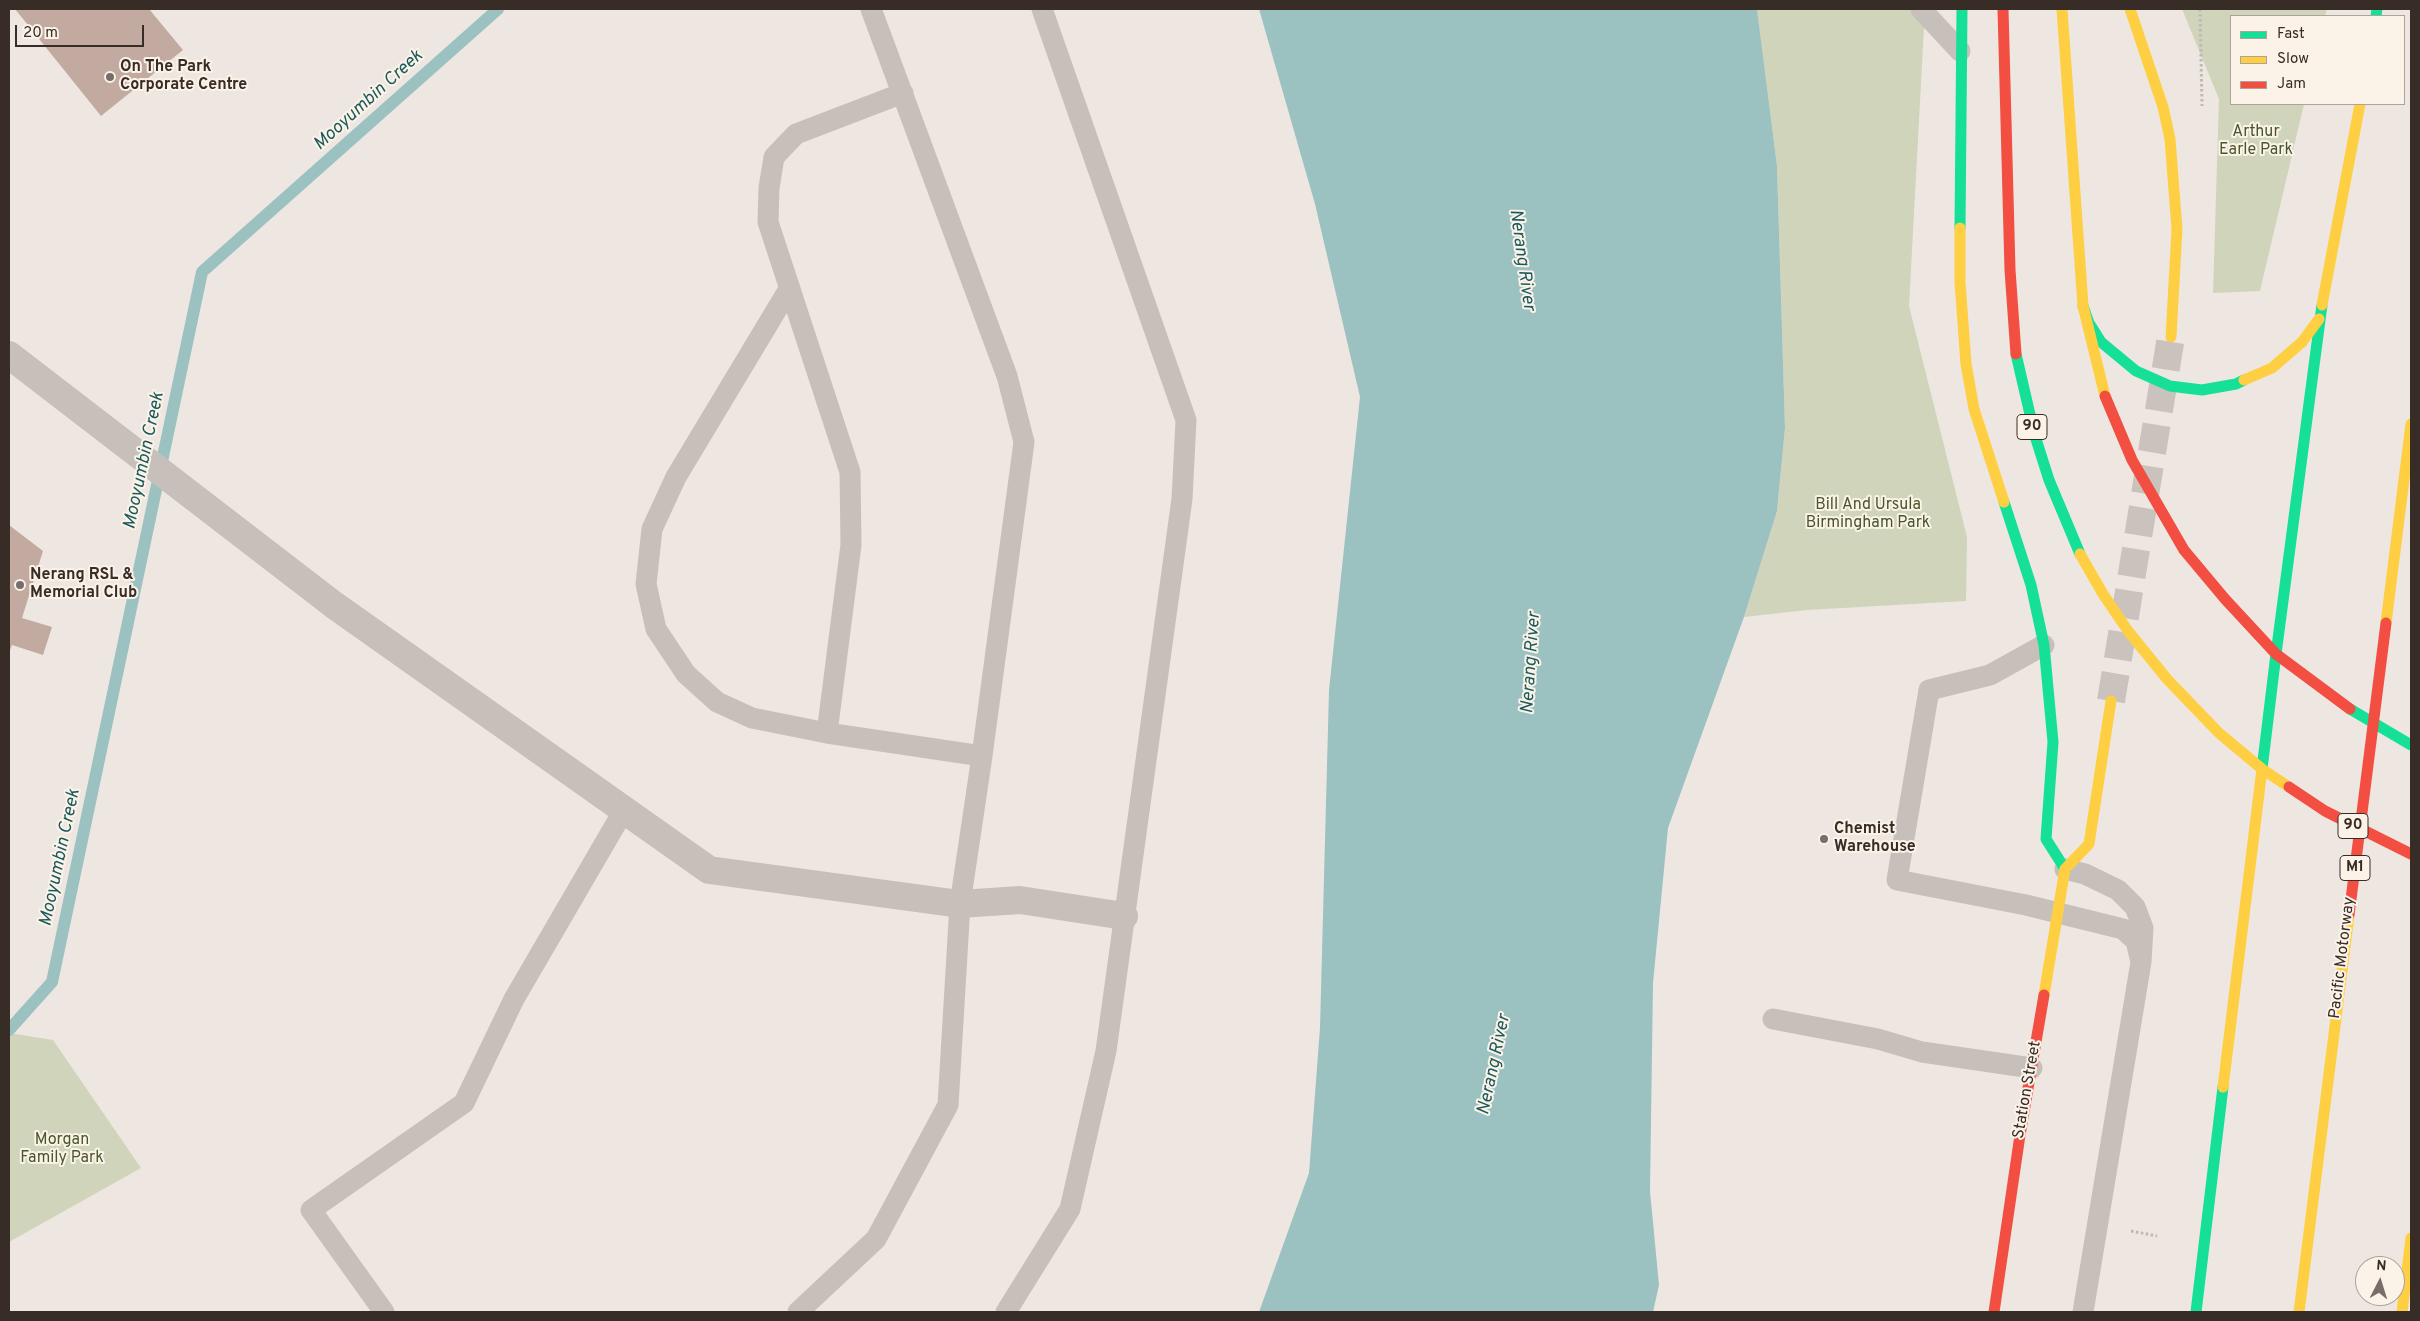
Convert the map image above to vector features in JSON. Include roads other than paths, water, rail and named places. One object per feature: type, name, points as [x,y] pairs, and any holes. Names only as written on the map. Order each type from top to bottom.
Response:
[{"type":"main road","points":[[1962,9],[1960,51],[1960,282],[1966,364],[1974,409],[2031,585],[2044,645],[2053,742],[2046,839],[2065,869],[2089,844],[2111,701]]},
{"type":"main road","name":"90","points":[[2004,9],[2012,317],[2023,390],[2049,480],[2082,556],[2128,632],[2167,679],[2219,733],[2297,794],[2347,823],[2411,854]]},
{"type":"main road","points":[[2062,9],[2083,306],[2106,401],[2132,460],[2184,550],[2224,599],[2276,654],[2313,684],[2356,713],[2411,745]]},
{"type":"main road","points":[[2130,9],[2163,108],[2170,139],[2178,229],[2170,337]]},
{"type":"main road","points":[[2196,1312],[2276,654],[2319,320],[2360,105]]},
{"type":"main road","points":[[2083,306],[2089,323],[2102,342],[2136,372],[2170,386],[2202,390],[2236,384],[2272,368],[2302,342],[2319,320]]},
{"type":"main road","name":"Pacific Motorway","points":[[2298,1312],[2411,424]]},
{"type":"main road","name":"Station Street","points":[[1994,1312],[2065,869]]},
{"type":"main road","points":[[2402,1312],[2411,1238]]},
{"type":"street","points":[[11,357],[334,605],[709,870],[960,904],[1020,900],[1124,916]]},
{"type":"lane","points":[[798,1312],[876,1240],[948,1105],[960,904],[1024,442],[1007,376],[871,9]]},
{"type":"lane","points":[[1006,1312],[1070,1209],[1106,1051],[1182,499],[1186,420],[1042,9]]},
{"type":"lane","points":[[1921,9],[1960,51]]},
{"type":"lane","points":[[827,733],[850,546],[850,472],[768,222],[769,188],[774,157],[796,134],[903,93]]},
{"type":"lane","points":[[789,289],[676,477],[652,529],[646,584],[656,630],[686,674],[717,702],[752,718],[827,733],[982,756]]},
{"type":"lane","points":[[2044,645],[1990,675],[1929,690],[1897,880],[2057,912],[2123,929],[2136,941],[2141,962]]},
{"type":"lane","points":[[384,1312],[311,1210],[464,1103],[514,999],[624,810]]},
{"type":"lane","points":[[2065,869],[2086,874],[2118,890],[2135,907],[2143,928],[2141,962],[2083,1312]]},
{"type":"lane","points":[[1773,1019],[1878,1039],[1922,1052],[2032,1068]]},
{"type":"water","name":"Nerang River","points":[[1259,9],[1757,9],[1777,166],[1785,428],[1777,511],[1744,617],[1668,828],[1653,983],[1650,1191],[1659,1285],[1653,1312],[1259,1312],[1309,1173],[1320,1028],[1329,690],[1360,397],[1315,204]]},
{"type":"waterway","name":"Mooyumbin Creek","points":[[9,1030],[52,982],[202,272],[498,9]]},
{"type":"tunnel","points":[[2111,701],[2171,337]]},
{"type":"place","name":"On The Park Corporate Centre","points":[[110,77]]},
{"type":"place","name":"Nerang RSL & Memorial Club","points":[[20,585]]},
{"type":"place","name":"Chemist Warehouse","points":[[1824,839]]},
{"type":"park label","name":"Arthur Earle Park","points":[[2256,142]]},
{"type":"park label","name":"Bill And Ursula Birmingham Park","points":[[1868,515]]},
{"type":"park label","name":"Morgan Family Park","points":[[62,1150]]}]
